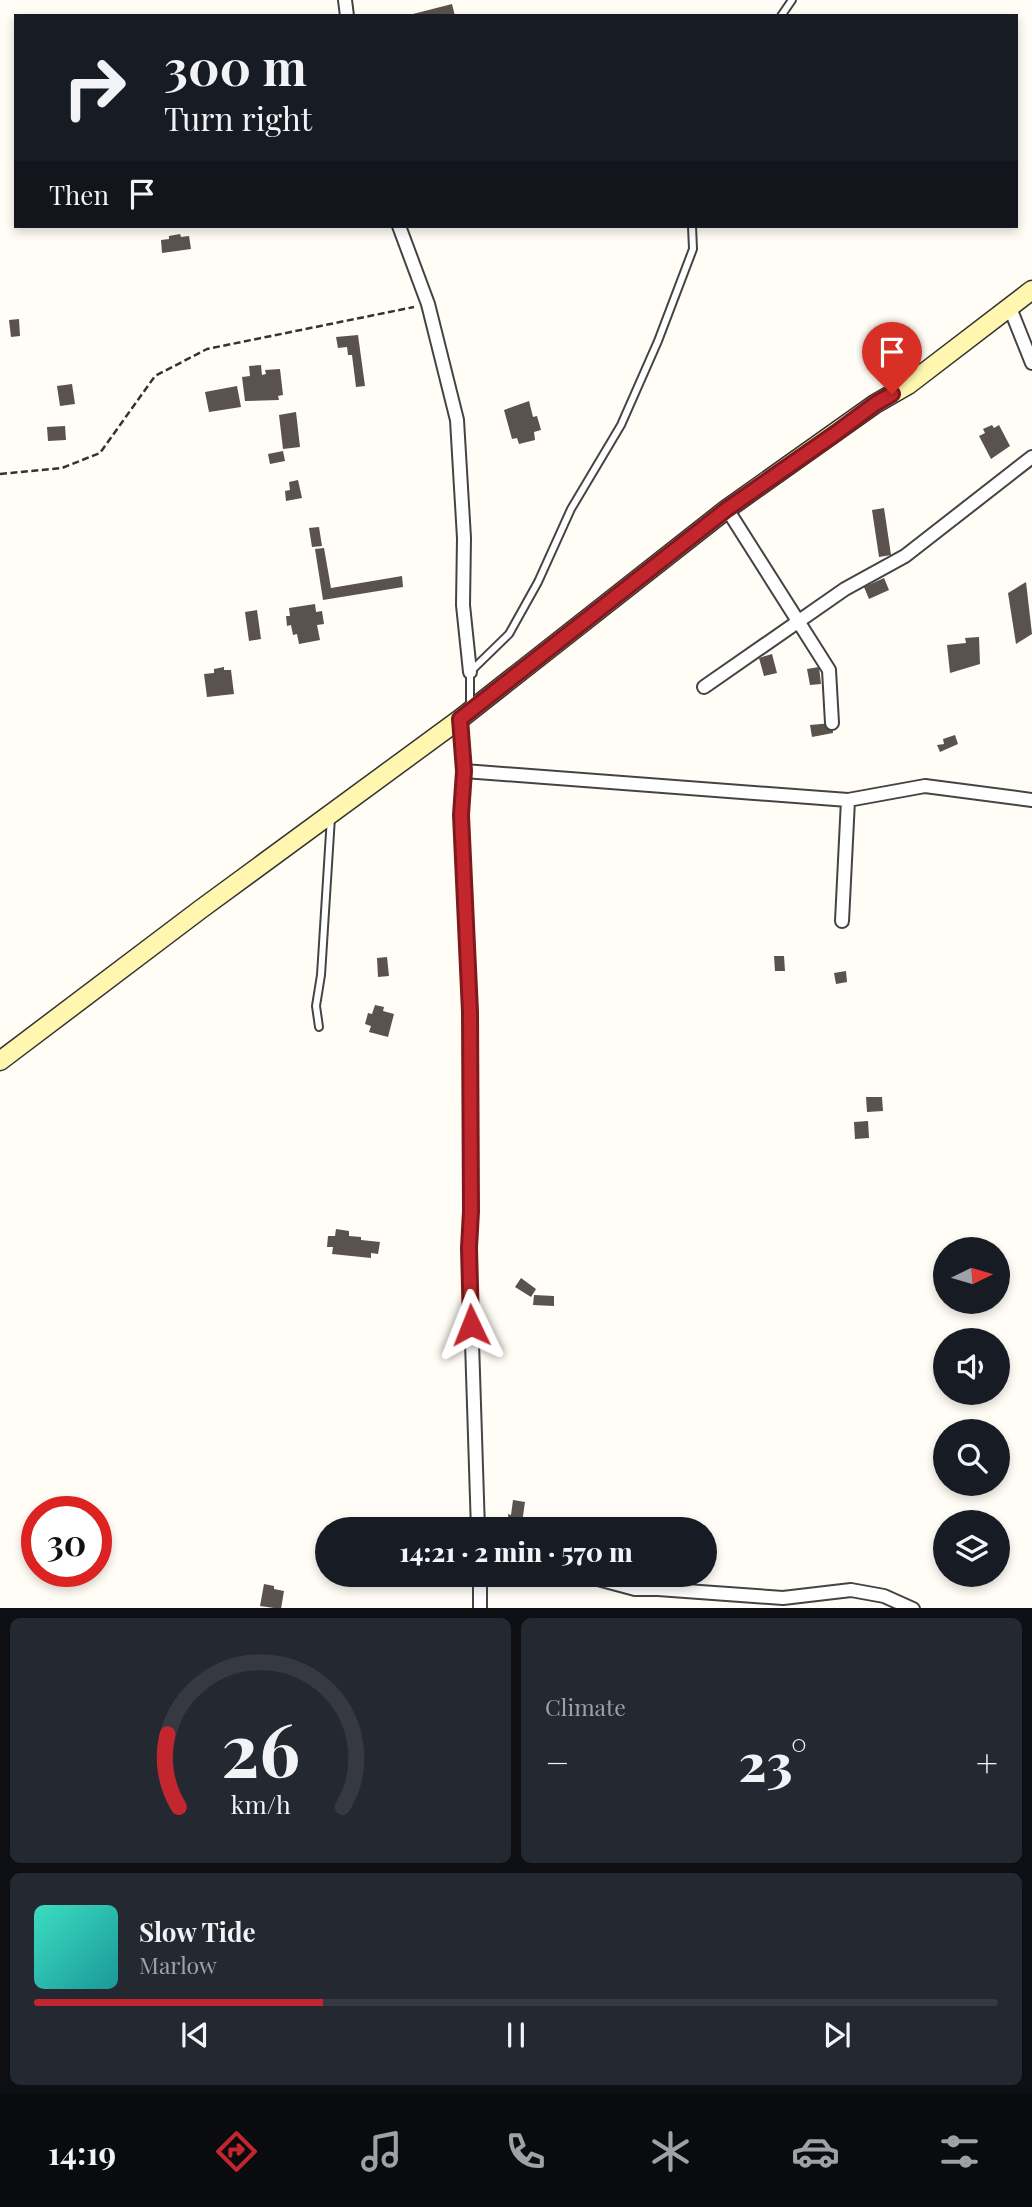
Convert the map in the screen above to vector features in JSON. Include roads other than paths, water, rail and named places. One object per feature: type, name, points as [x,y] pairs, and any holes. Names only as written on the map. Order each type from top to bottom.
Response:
[{"type":"main road","points":[[0,1061],[465,714],[727,509],[875,404],[908,385],[1032,290]]},
{"type":"street","points":[[400,228],[428,304],[457,420],[464,538],[463,605],[470,672]]},
{"type":"street","points":[[1010,308],[1032,363]]},
{"type":"street","points":[[704,687],[845,589],[905,556],[1032,457]]},
{"type":"street","points":[[727,509],[829,670],[832,723]]},
{"type":"street","points":[[465,714],[461,815],[470,1012],[469,1248],[478,1517]]},
{"type":"street","points":[[464,771],[848,800],[925,786],[1032,800]]},
{"type":"street","points":[[842,921],[848,800]]},
{"type":"street","points":[[480,1587],[480,1608]]},
{"type":"street","points":[[628,1587],[783,1598],[851,1590],[884,1597],[913,1608]]},
{"type":"lane","points":[[465,714],[470,672],[509,634],[538,582],[571,509],[621,425],[659,341],[693,249],[692,228]]},
{"type":"lane","points":[[319,1027],[316,1006],[321,975],[331,813]]}]
